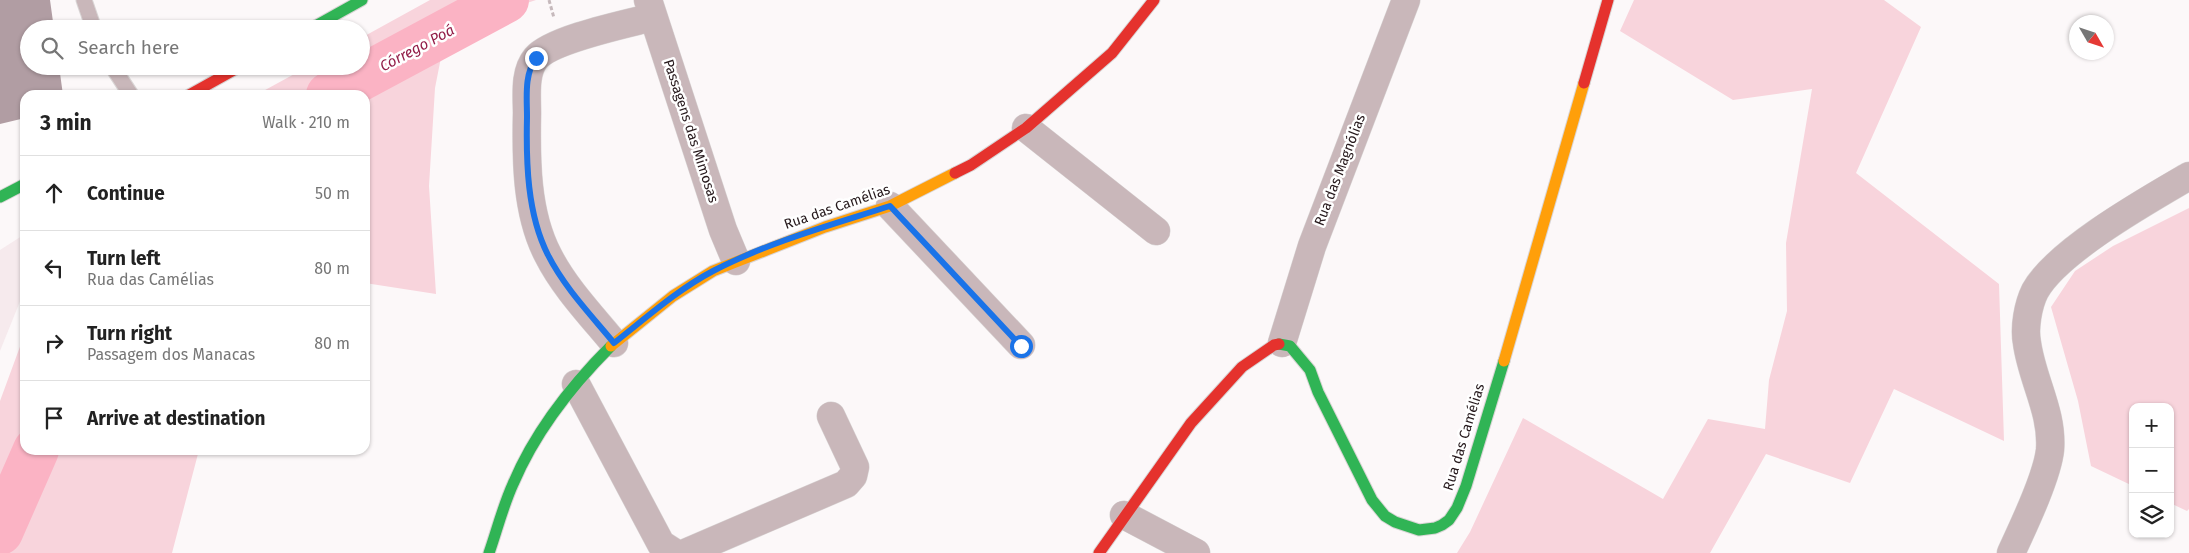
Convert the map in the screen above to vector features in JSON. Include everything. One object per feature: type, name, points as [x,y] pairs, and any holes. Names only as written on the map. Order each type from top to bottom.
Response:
[{"type":"street","points":[[326,20],[362,0]]},
{"type":"street","name":"Rua das Camélias","points":[[489,553],[513,483],[542,429],[576,384],[614,343],[673,296],[713,271],[825,226],[890,206],[971,165],[1026,128],[1112,53],[1154,0]]},
{"type":"street","name":"Rua das Magnólias","points":[[1282,344],[1312,246],[1406,0]]},
{"type":"street","name":"Rua das Camélias","points":[[1282,344],[1290,346],[1310,370],[1318,392],[1367,491],[1379,509],[1401,526],[1416,529],[1428,530],[1449,520],[1459,504],[1466,486],[1525,291],[1608,0]]},
{"type":"street","points":[[614,343],[559,274],[547,253],[537,225],[529,187],[526,127],[528,78],[530,66],[542,52],[562,42],[650,8]]},
{"type":"street","name":"Passagens das Mimosas","points":[[650,8],[723,230],[736,261]]},
{"type":"street","points":[[197,90],[225,75]]},
{"type":"street","points":[[1026,128],[1156,230]]},
{"type":"street","points":[[2011,553],[2040,484],[2050,452],[2050,430],[2044,398],[2026,342],[2030,303],[2035,291],[2061,262],[2095,234],[2189,176]]},
{"type":"street","points":[[0,197],[20,187]]},
{"type":"street","points":[[890,206],[1021,346]]},
{"type":"street","points":[[1099,553],[1124,515],[1191,423],[1242,367],[1274,346],[1282,344]]},
{"type":"street","points":[[576,384],[661,544],[675,553]]},
{"type":"street","points":[[684,553],[846,484],[853,476],[855,467],[831,416]]},
{"type":"street","points":[[1124,515],[1196,553]]},
{"type":"lane","points":[[84,0],[91,20]]},
{"type":"lane","points":[[118,75],[128,90]]},
{"type":"shaded area","points":[[430,0],[536,0],[482,18],[445,37],[435,88],[429,186],[436,294],[370,284],[370,90],[265,90],[293,75],[370,75],[370,33]]},
{"type":"shaded area","points":[[1634,0],[1884,0],[1921,27],[1856,173],[1999,284],[2004,441],[1894,389],[1850,483],[1766,454],[1710,553],[1457,553],[1470,532],[1523,418],[1663,499],[1708,419],[1765,429],[1769,380],[1787,311],[1786,243],[1812,89],[1733,100],[1620,31]]},
{"type":"shaded area","points":[[2189,208],[2189,509],[2187,511],[2174,505],[2174,403],[2129,403],[2129,484],[2091,466],[2078,401],[2051,307],[2075,271],[2113,246]]},
{"type":"shaded area","points":[[20,237],[20,301],[0,351],[0,250]]},
{"type":"shaded area","points":[[20,347],[20,455],[198,455],[172,553],[0,553],[0,401]]},
{"type":"building","points":[[0,0],[50,0],[53,20],[20,20],[20,75],[60,75],[62,90],[20,90],[20,119],[0,124]]},
{"type":"waterway","name":"Córrego Poá","points":[[370,73],[506,0]]},
{"type":"waterway","name":"Córrego Poá","points":[[338,90],[366,75]]},
{"type":"waterway","name":"Córrego Poá","points":[[0,532],[34,455]]},
{"type":"traffic: fast","points":[[326,20],[362,0]]},
{"type":"traffic: fast","points":[[0,197],[20,187]]},
{"type":"traffic: fast","points":[[1279,344],[1290,346],[1310,370],[1318,392],[1372,500],[1385,516],[1395,522],[1419,530],[1442,525],[1449,520],[1457,508],[1466,486],[1504,361]]},
{"type":"traffic: fast","points":[[489,553],[509,492],[532,446],[569,393],[611,346]]},
{"type":"traffic: slow","points":[[1504,361],[1584,83]]},
{"type":"traffic: slow","points":[[611,346],[673,296],[713,271],[825,227],[890,206],[955,173]]},
{"type":"traffic: jam","points":[[955,173],[971,165],[1026,128],[1112,53],[1154,0]]},
{"type":"traffic: jam","points":[[1584,83],[1608,0]]},
{"type":"traffic: jam","points":[[198,90],[225,75]]},
{"type":"traffic: jam","points":[[1099,553],[1191,423],[1242,367],[1274,345],[1279,344]]},
{"type":"route","points":[[536,58],[530,66],[528,78],[526,127],[529,187],[537,225],[547,253],[559,274],[614,343],[673,296],[713,271],[825,226],[890,206],[1021,346]]}]
